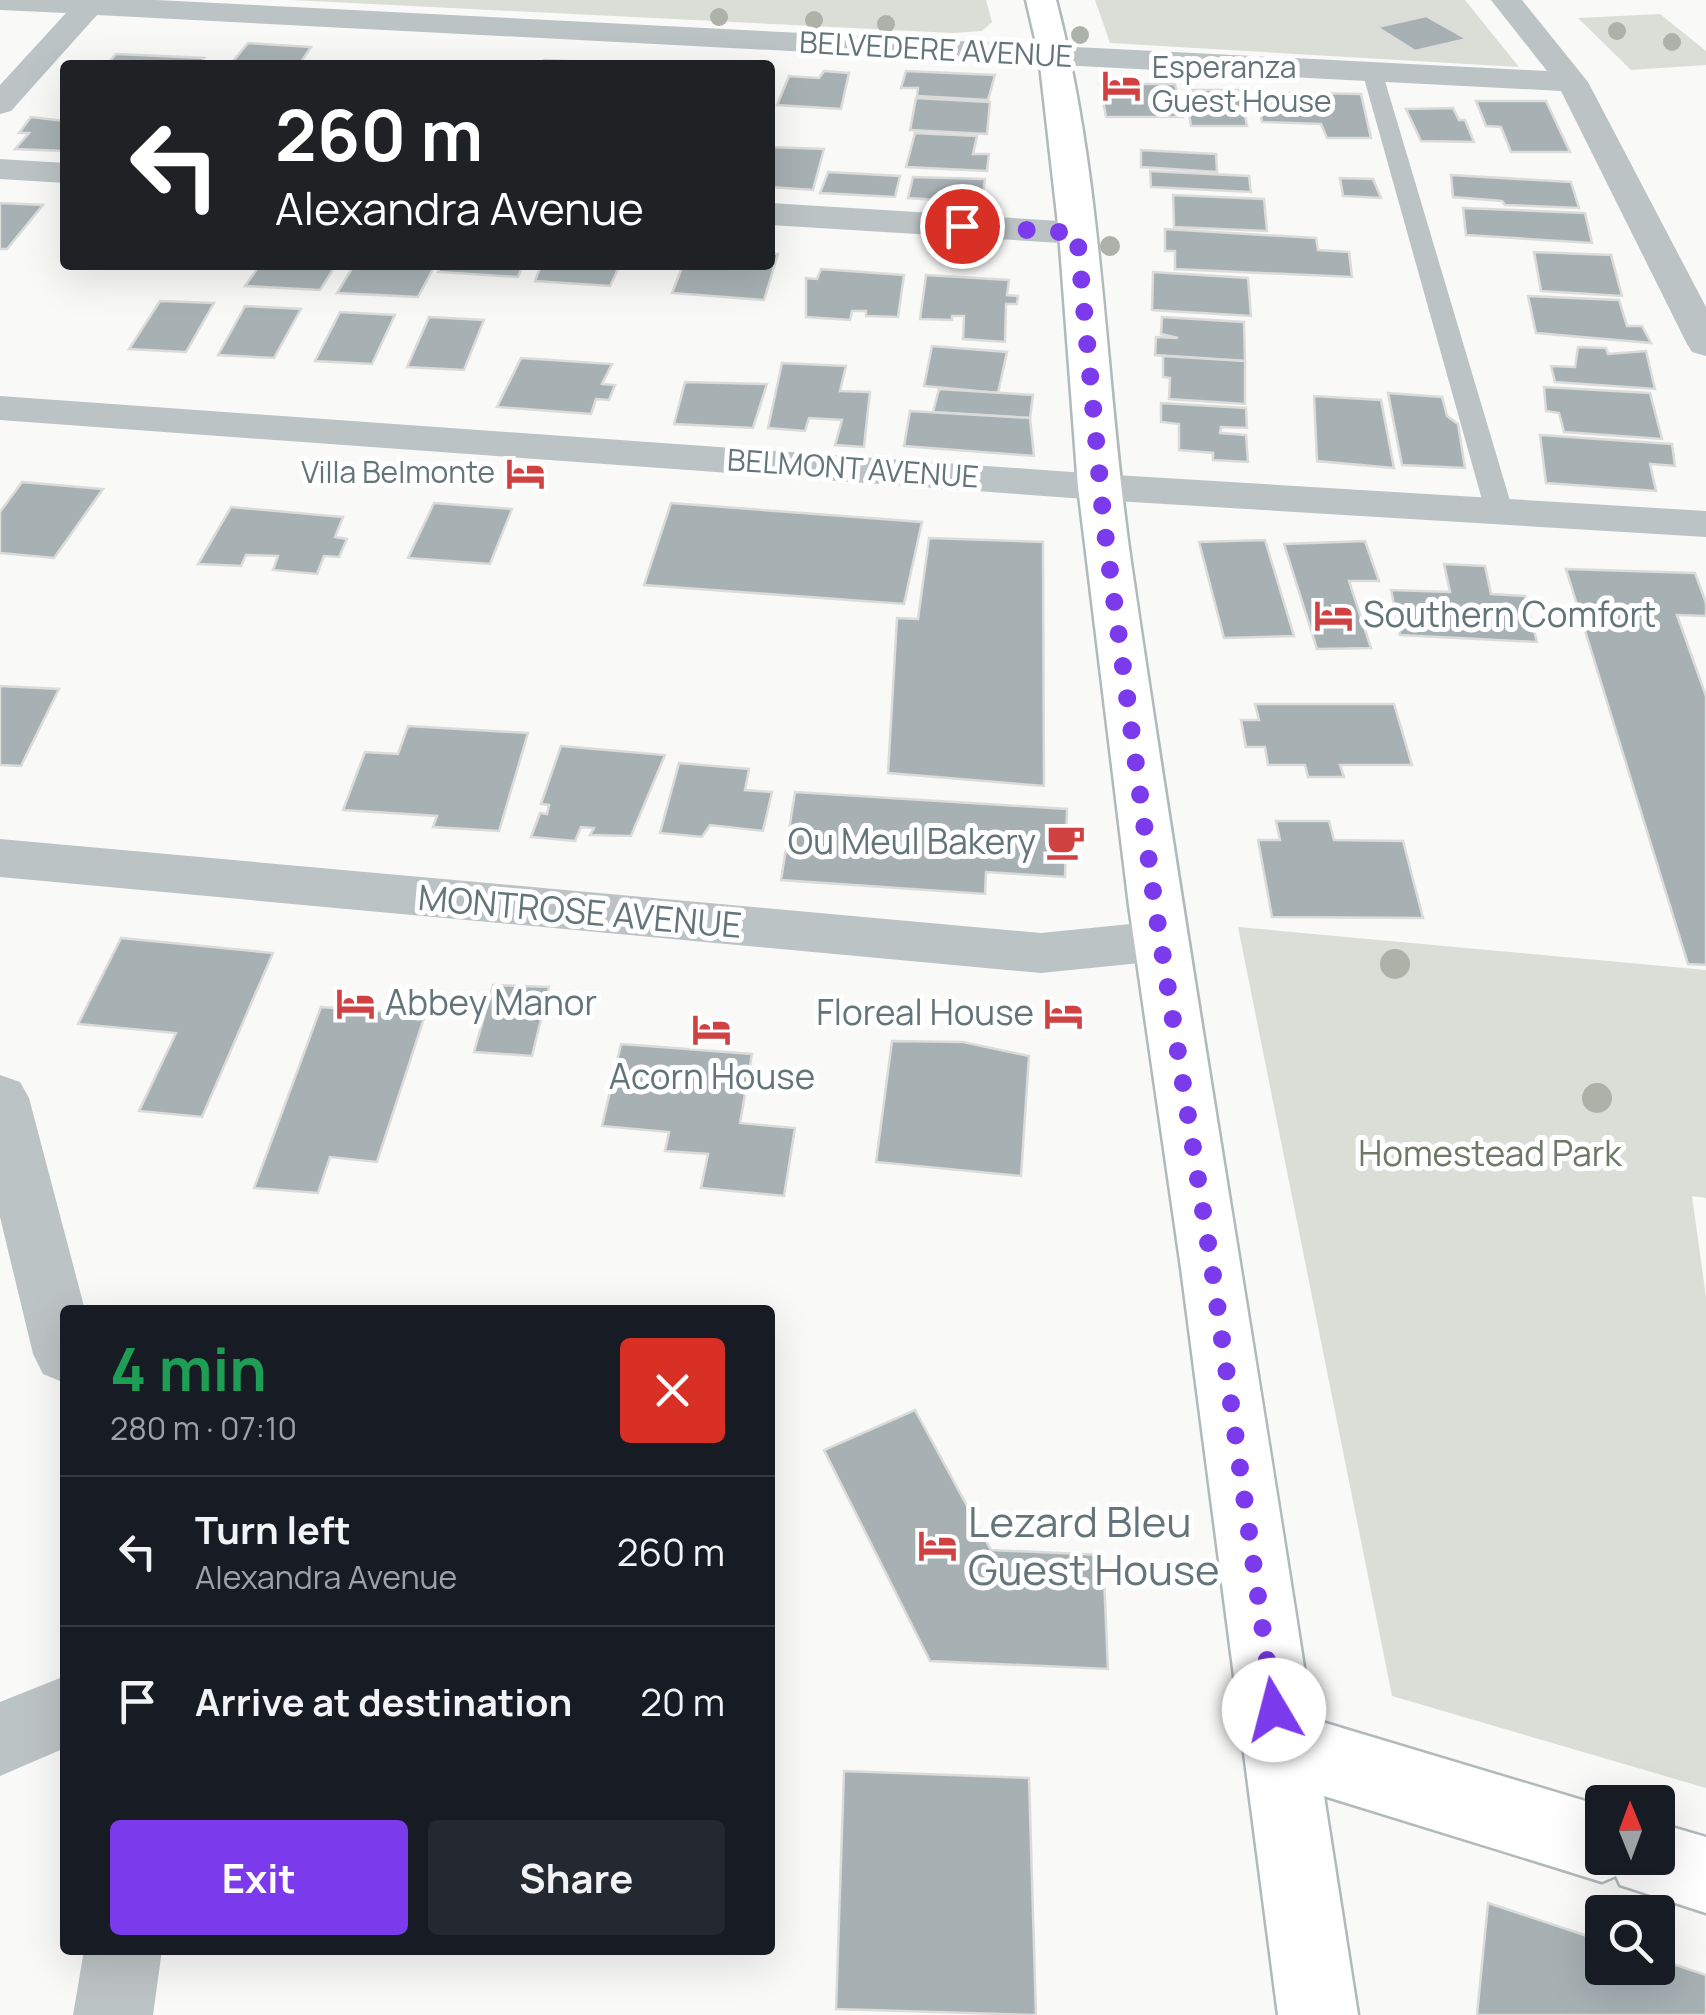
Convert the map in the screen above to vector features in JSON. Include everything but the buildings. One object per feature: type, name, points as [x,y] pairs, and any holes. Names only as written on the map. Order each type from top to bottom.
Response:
[{"type":"street","points":[[1041,0],[1055,56],[1077,233],[1099,487],[1160,941],[1212,1268],[1318,2015]]},
{"type":"street","points":[[1506,0],[1572,82],[1706,344]]},
{"type":"street","name":"BELVEDERE AVENUE","points":[[0,2],[1572,82]]},
{"type":"street","points":[[0,104],[89,6]]},
{"type":"street","points":[[0,169],[60,172]]},
{"type":"street","points":[[775,214],[1077,233]]},
{"type":"street","name":"BELMONT AVENUE","points":[[0,408],[1099,487],[1706,524]]},
{"type":"street","name":"MONTROSE AVENUE","points":[[0,858],[1041,954],[1160,941]]},
{"type":"street","points":[[0,1098],[60,1334]]},
{"type":"street","points":[[0,1739],[60,1714]]},
{"type":"street","points":[[1280,1746],[1585,1839]]},
{"type":"street","points":[[1675,1867],[1706,1876]]},
{"type":"street","points":[[112,2015],[123,1955]]},
{"type":"lane","points":[[1372,72],[1500,514]]},
{"type":"green space","points":[[292,0],[986,0],[992,22],[982,31],[953,33]]},
{"type":"green space","points":[[1095,0],[1465,0],[1519,67],[1110,43]]},
{"type":"green space","points":[[1660,14],[1706,51],[1706,65],[1631,70],[1578,18]]},
{"type":"green space","name":"Homestead Park","points":[[1238,927],[1706,970],[1706,1198],[1692,1196],[1706,1297],[1706,1788],[1392,1696]]},
{"type":"place","name":"Esperanza Guest House","points":[[1122,85]]},
{"type":"place","name":"Villa Belmonte","points":[[525,473]]},
{"type":"place","name":"Southern Comfort","points":[[1333,615]]},
{"type":"place","name":"Ou Meul Bakery","points":[[1066,842]]},
{"type":"place","name":"Abbey Manor","points":[[355,1003]]},
{"type":"place","name":"Floreal House","points":[[1064,1013]]},
{"type":"place","name":"Acorn House","points":[[712,1030]]},
{"type":"place","name":"Lezard Bleu Guest House","points":[[938,1546]]},
{"type":"route","points":[[962,226],[1077,233],[1104,525],[1155,906],[1212,1268],[1274,1710]]}]
